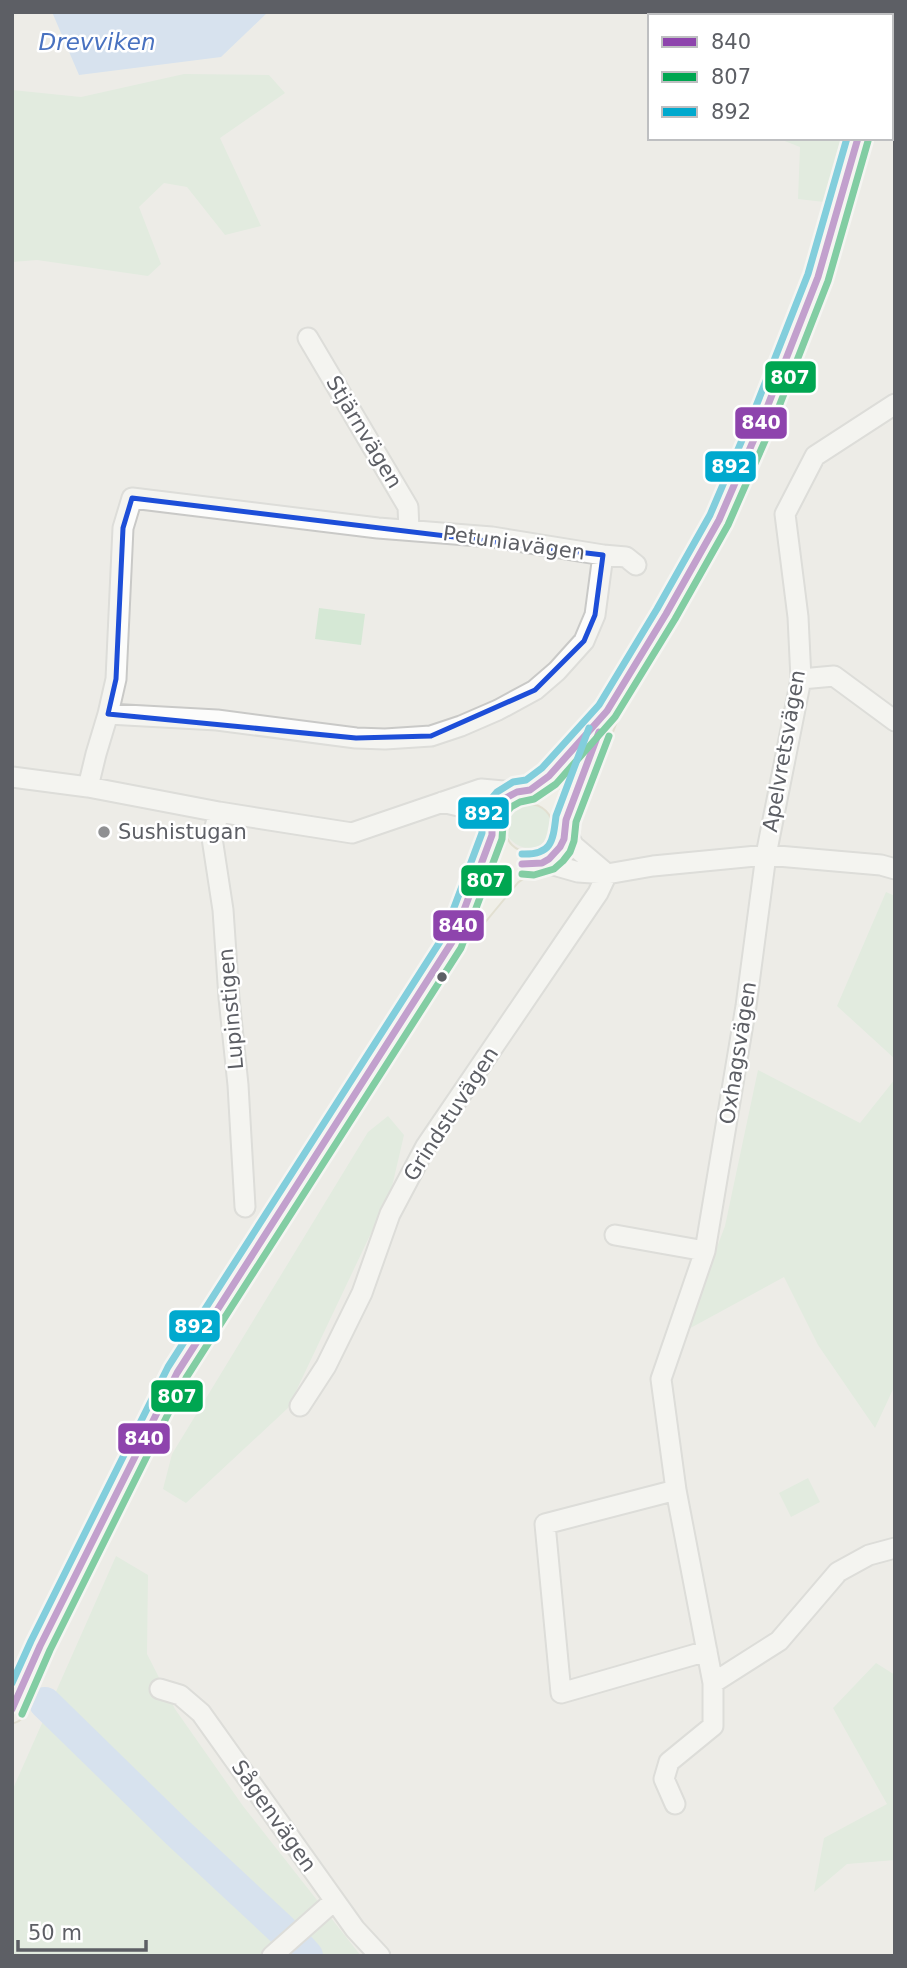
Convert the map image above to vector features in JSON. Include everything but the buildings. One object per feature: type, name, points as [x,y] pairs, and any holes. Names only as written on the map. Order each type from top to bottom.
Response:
[{"type":"main road","points":[[452,942],[492,828],[496,809],[504,799],[549,776],[607,711],[719,520],[761,423],[818,276],[857,140]]},
{"type":"main road","points":[[12,1710],[40,1646],[177,1373],[452,942],[509,873],[554,856],[562,846],[566,827],[607,711]]},
{"type":"main road","points":[[524,791],[543,793],[554,800],[561,808],[566,827]]},
{"type":"main road","points":[[492,828],[496,847],[506,858],[533,863]]},
{"type":"street","name":"Stjärnvägen","points":[[308,338],[408,507],[409,530]]},
{"type":"street","name":"Apelvretsvägen","points":[[766,855],[801,679],[798,617],[785,514],[815,456],[895,404]]},
{"type":"street","name":"Petuniavägen","points":[[88,787],[116,679],[123,528],[132,498],[492,537],[603,555],[595,615],[584,641],[557,671],[535,690],[510,703],[461,726],[431,736],[356,738],[217,720],[108,714]]},
{"type":"street","points":[[603,555],[626,557],[636,565]]},
{"type":"street","points":[[801,679],[834,676],[895,721]]},
{"type":"street","points":[[12,777],[88,787],[219,812],[352,833],[481,789],[524,791]]},
{"type":"street","points":[[441,802],[471,810],[492,828]]},
{"type":"street","name":"Lupinstigen","points":[[219,812],[212,838],[223,910],[245,1207]]},
{"type":"street","points":[[566,827],[574,846],[607,874]]},
{"type":"street","points":[[533,863],[578,872],[607,874],[653,866],[766,855],[881,865],[895,869]]},
{"type":"street","name":"Oxhagsvägen","points":[[675,1804],[664,1779],[669,1762],[713,1726],[713,1683],[676,1490],[661,1380],[705,1251],[746,1006],[766,855]]},
{"type":"street","name":"Grindstuvägen","points":[[300,1406],[326,1366],[362,1293],[390,1214],[426,1146],[598,893],[607,874]]},
{"type":"street","points":[[615,1235],[705,1251]]},
{"type":"street","points":[[676,1490],[545,1524],[561,1693],[707,1651]]},
{"type":"street","points":[[713,1683],[779,1641],[838,1572],[869,1555],[895,1548]]},
{"type":"street","name":"Sågenvägen","points":[[160,1689],[180,1695],[201,1713],[334,1901],[380,1956]]},
{"type":"street","points":[[272,1956],[334,1901]]},
{"type":"highlighted area","points":[[132,498],[603,555],[595,615],[584,641],[535,690],[431,736],[356,738],[108,714],[116,679],[123,528]]},
{"type":"green space","points":[[184,74],[269,75],[285,93],[220,138],[261,226],[225,235],[187,187],[164,183],[139,207],[161,264],[148,276],[37,260],[12,262],[12,90],[81,97]]},
{"type":"green space","points":[[782,140],[843,140],[824,202],[798,199],[800,147]]},
{"type":"green space","points":[[319,608],[365,614],[361,645],[315,639]]},
{"type":"green space","points":[[529,800],[546,807],[553,824],[546,841],[529,848],[512,841],[505,824],[512,807]]},
{"type":"green space","points":[[886,892],[895,896],[895,1059],[837,1006]]},
{"type":"green space","points":[[758,1070],[860,1123],[895,1079],[895,1385],[875,1428],[818,1345],[784,1277],[685,1331],[725,1226]]},
{"type":"green space","points":[[388,1116],[404,1135],[391,1191],[288,1408],[186,1503],[163,1489],[172,1454],[368,1132]]},
{"type":"green space","points":[[808,1478],[820,1502],[791,1517],[779,1493]]},
{"type":"green space","points":[[116,1556],[148,1575],[147,1654],[175,1709],[243,1806],[361,1956],[12,1956],[12,1791]]},
{"type":"green space","points":[[876,1663],[895,1675],[895,1860],[847,1864],[814,1892],[824,1838],[887,1804],[833,1708]]},
{"type":"water","name":"Drevviken","points":[[52,12],[268,12],[221,57],[79,75]]},
{"type":"waterway","points":[[45,1703],[282,1930]]},
{"type":"waterway","points":[[299,1947],[307,1956]]},
{"type":"transit line","name":"892","points":[[12,1683],[168,1367],[443,937],[482,833],[486,805],[497,792],[513,782],[526,780],[542,768],[599,705],[710,515],[808,274],[846,140]]},
{"type":"transit line","name":"840","points":[[12,1709],[40,1646],[177,1373],[452,942],[492,835],[496,809],[504,799],[517,792],[530,790],[549,776],[607,711],[719,520],[761,423],[818,277],[857,140]]},
{"type":"transit line","name":"807","points":[[22,1714],[50,1650],[186,1378],[461,948],[502,839],[505,814],[511,807],[534,799],[556,784],[615,717],[728,525],[771,427],[828,281],[868,141]]},
{"type":"transit line","name":"892","points":[[522,854],[540,852],[549,845],[556,816],[589,728]]},
{"type":"transit line","name":"840","points":[[522,864],[542,863],[560,847],[564,839],[566,820],[599,732]]},
{"type":"transit line","name":"807","points":[[522,874],[534,875],[554,869],[570,852],[576,822],[609,736]]},
{"type":"place","name":"Sushistugan","points":[[104,832]]}]
